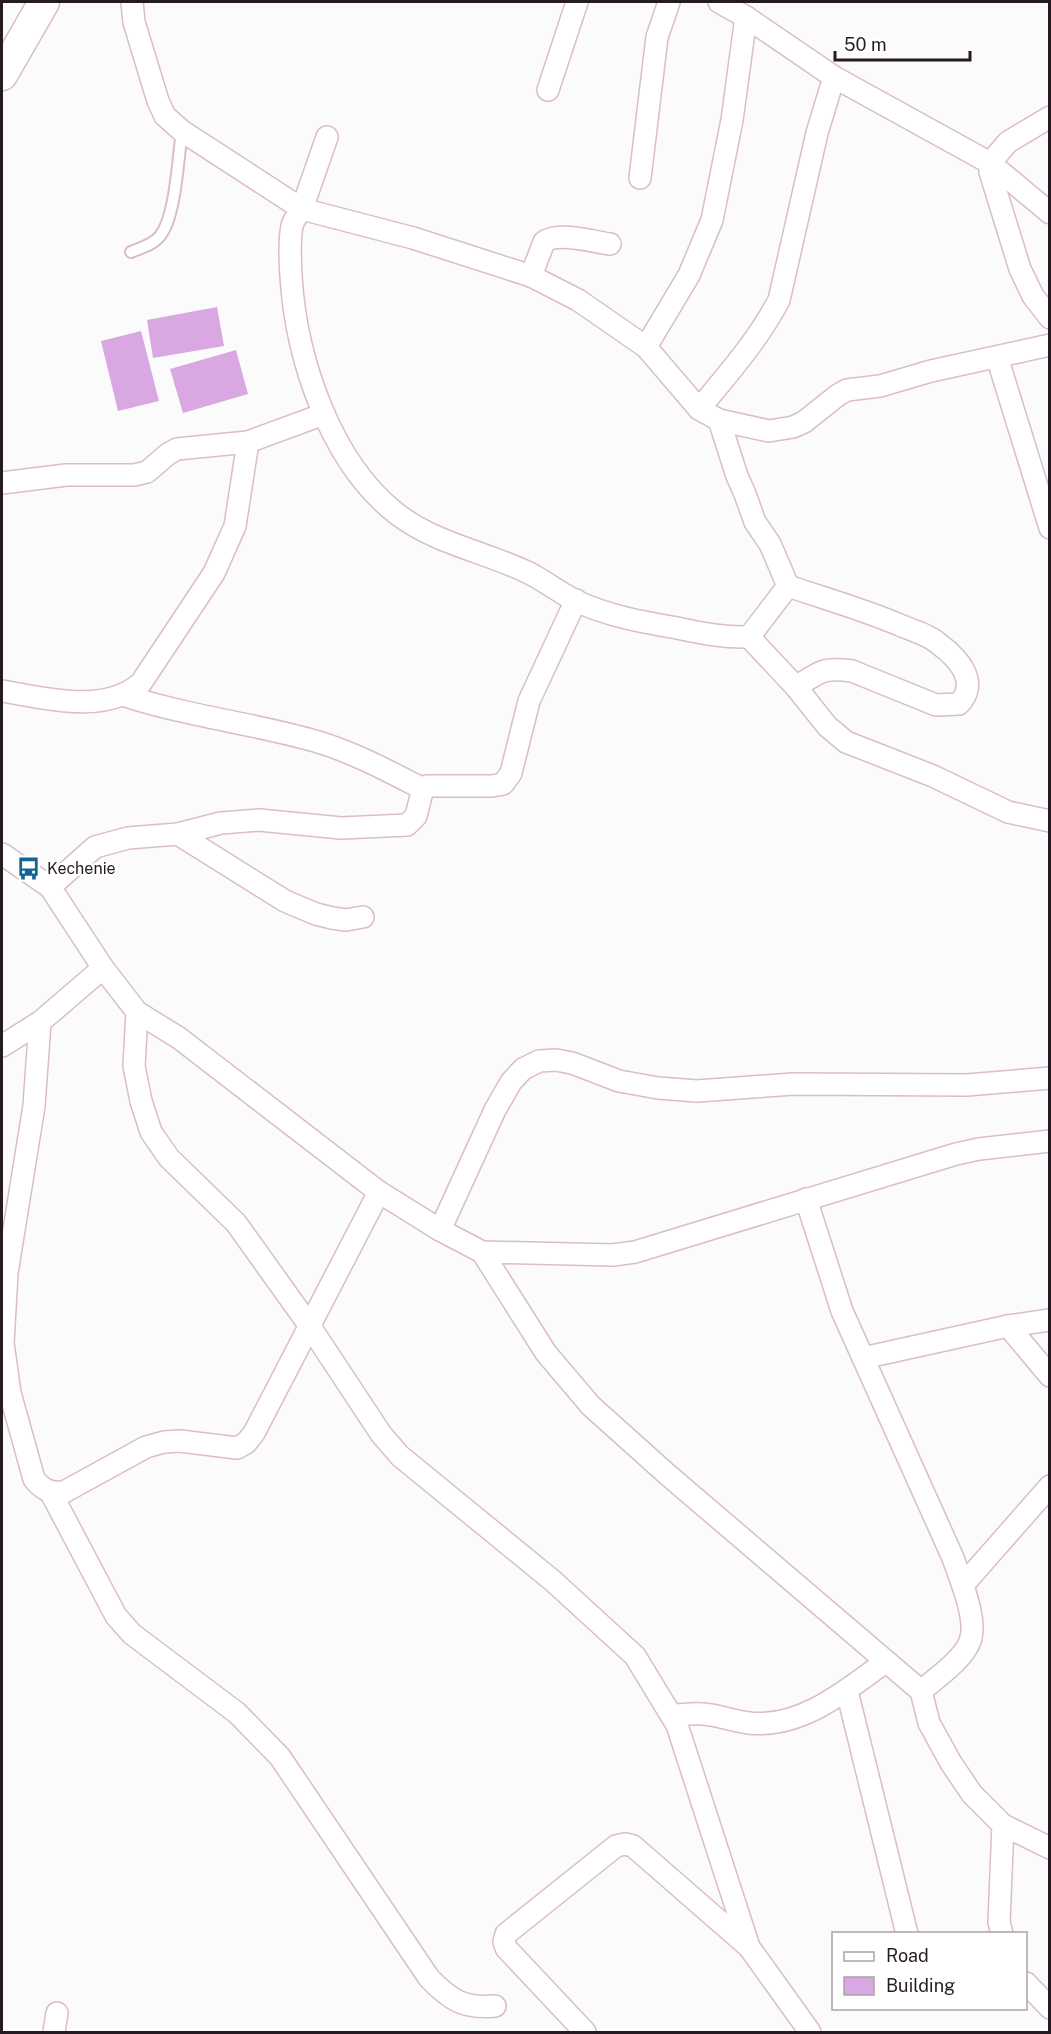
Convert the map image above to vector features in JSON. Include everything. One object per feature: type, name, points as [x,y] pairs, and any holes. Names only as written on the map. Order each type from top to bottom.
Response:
[{"type":"main road","points":[[2,75],[44,2]]},
{"type":"street","points":[[132,2],[134,22],[158,101],[165,116],[182,131],[302,209],[412,238],[531,276],[578,300],[646,346],[699,409],[719,420],[769,431],[793,427],[804,422],[847,390],[880,386],[931,371],[1050,345]]},
{"type":"street","points":[[548,90],[577,2]]},
{"type":"street","points":[[640,178],[657,37],[669,2]]},
{"type":"street","points":[[719,2],[746,16],[834,77],[990,163],[1050,213]]},
{"type":"street","points":[[646,346],[689,275],[712,220],[732,120],[746,16]]},
{"type":"street","points":[[699,409],[740,360],[769,320],[779,300],[817,133],[834,77]]},
{"type":"street","points":[[1050,117],[1008,142],[990,163],[990,172],[1020,269],[1032,296],[1050,318]]},
{"type":"street","points":[[327,137],[302,209],[292,226],[290,251],[293,304],[304,353],[324,414],[351,466],[365,484],[398,514],[447,542],[489,555],[530,574],[576,600],[612,615],[729,638],[749,637],[796,687],[826,726],[846,742],[933,776],[1008,812],[1050,821]]},
{"type":"street","points":[[531,276],[544,242],[548,238],[558,236],[610,244]]},
{"type":"street","points":[[997,357],[1050,528]]},
{"type":"street","points":[[2,483],[66,475],[134,476],[147,472],[177,449],[248,442],[324,414]]},
{"type":"street","points":[[719,420],[736,476],[755,522],[770,544],[788,585],[890,621],[939,643],[962,665],[969,690],[959,704],[936,705],[852,671],[837,669],[822,670],[796,687]]},
{"type":"street","points":[[2,691],[78,702],[123,695],[141,683],[222,557],[235,526],[248,442]]},
{"type":"street","points":[[749,637],[788,585]]},
{"type":"street","points":[[51,886],[95,847],[128,838],[178,834],[221,824],[259,820],[341,828],[407,825],[418,810],[423,789],[427,786],[503,784],[512,773],[529,700],[576,600]]},
{"type":"street","points":[[123,695],[165,708],[328,745],[357,756],[423,789]]},
{"type":"street","points":[[178,834],[285,902],[332,918],[346,920],[363,917]]},
{"type":"street","points":[[2,854],[51,886],[103,968],[137,1012],[178,1038],[379,1192],[440,1230],[483,1252],[614,1255],[635,1252],[956,1154],[979,1149],[1050,1141]]},
{"type":"street","points":[[2,1046],[40,1022],[103,968]]},
{"type":"street","points":[[137,1012],[134,1066],[141,1101],[151,1132],[169,1158],[236,1223],[309,1325],[381,1434],[400,1456],[553,1581],[634,1656],[674,1720],[749,1947]]},
{"type":"street","points":[[40,1022],[34,1106],[7,1273],[3,1343],[10,1393],[34,1479],[42,1488],[51,1493],[116,1616],[132,1634],[237,1713],[280,1757],[429,1978],[453,2001],[478,2008],[495,2006]]},
{"type":"street","points":[[440,1230],[495,1110],[511,1082],[523,1069],[539,1061],[556,1060],[572,1063],[619,1081],[658,1088],[698,1091],[793,1084],[967,1084],[1050,1078]]},
{"type":"street","points":[[51,1493],[63,1492],[146,1447],[164,1442],[180,1441],[237,1448],[246,1443],[254,1433],[379,1192]]},
{"type":"street","points":[[806,1199],[838,1300],[953,1558],[971,1616],[971,1640],[959,1657],[921,1692]]},
{"type":"street","points":[[483,1252],[546,1353],[591,1406],[660,1469],[921,1692],[928,1723],[972,1794],[1003,1826],[1050,1848]]},
{"type":"street","points":[[863,1358],[1008,1326],[1050,1320]]},
{"type":"street","points":[[1008,1326],[1050,1376]]},
{"type":"street","points":[[963,1585],[1050,1486]]},
{"type":"street","points":[[674,1720],[705,1714],[749,1723],[769,1724],[790,1719],[820,1706],[847,1690],[885,1662]]},
{"type":"street","points":[[847,1690],[907,1932]]},
{"type":"street","points":[[1002,1932],[999,1922],[1003,1826]]},
{"type":"street","points":[[585,2032],[506,1948],[504,1942],[506,1934],[616,1846],[625,1844],[633,1846],[749,1947],[810,2032]]},
{"type":"street","points":[[1027,1984],[1050,2008]]},
{"type":"lane","points":[[131,252],[148,245],[159,237],[171,213],[182,131]]},
{"type":"building","points":[[217,307],[224,346],[153,358],[147,320]]},
{"type":"building","points":[[141,331],[159,401],[118,411],[101,341]]},
{"type":"building","points":[[236,350],[248,394],[183,413],[170,369]]},
{"type":"place","name":"Kechenie","points":[[29,868]]}]
